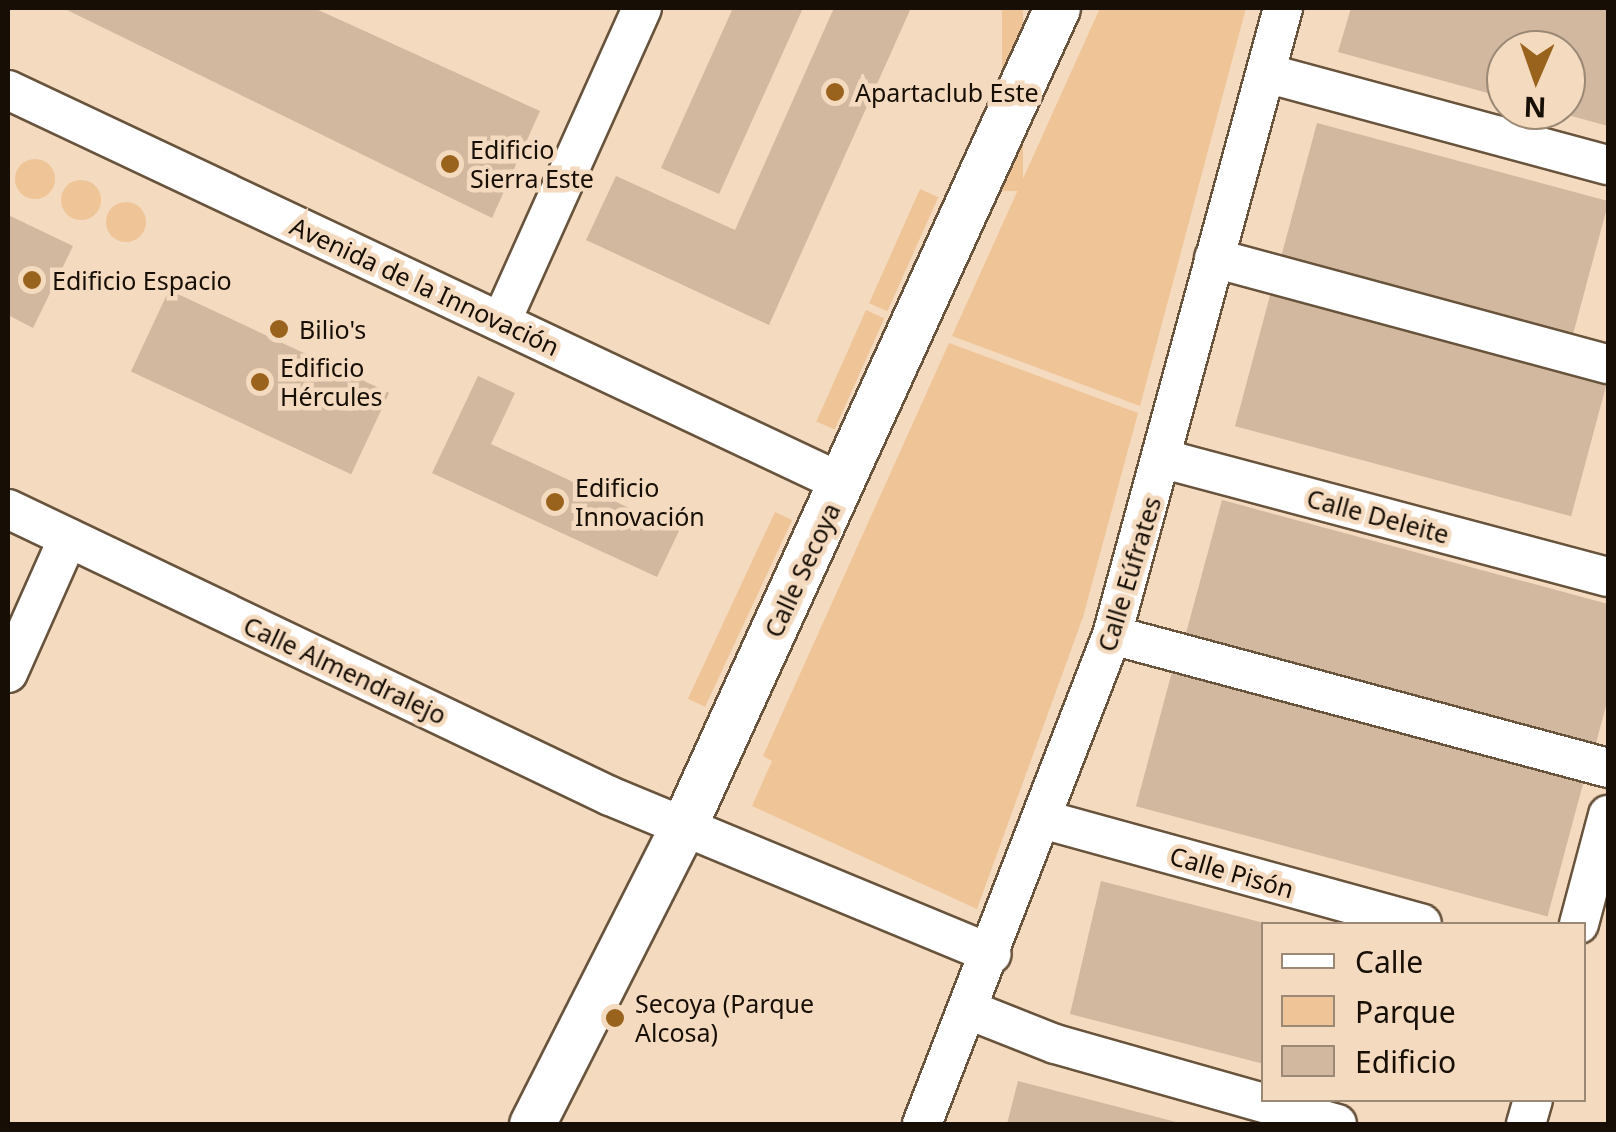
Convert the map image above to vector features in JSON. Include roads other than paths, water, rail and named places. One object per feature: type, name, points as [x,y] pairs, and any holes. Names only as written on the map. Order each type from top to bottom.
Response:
[{"type":"main road","name":"Calle Secoya","points":[[532,1124],[685,823],[1056,8]]},
{"type":"street","points":[[501,322],[642,8]]},
{"type":"street","name":"Calle Eúfrates","points":[[922,1124],[992,954],[1112,636],[1164,459],[1283,8]]},
{"type":"street","points":[[1266,73],[1608,165]]},
{"type":"street","name":"Avenida de la Innovación","points":[[8,90],[842,483]]},
{"type":"street","points":[[1214,258],[1608,364]]},
{"type":"street","name":"Calle Deleite","points":[[1164,459],[1600,574]]},
{"type":"street","name":"Calle Almendralejo","points":[[8,509],[685,823],[992,954]]},
{"type":"street","points":[[8,673],[68,538]]},
{"type":"street","points":[[1112,636],[1608,768]]},
{"type":"street","points":[[1580,922],[1608,814]]},
{"type":"street","name":"Calle Pisón","points":[[1042,819],[1415,922]]},
{"type":"street","points":[[970,1010],[1055,1044],[1338,1124]]},
{"type":"place","name":"Apartaclub Este","points":[[835,92]]},
{"type":"place","name":"Edificio Sierra Este","points":[[450,164]]},
{"type":"place","name":"Edificio Espacio","points":[[32,280]]},
{"type":"place","name":"Bilio's","points":[[279,329]]},
{"type":"place","name":"Edificio Hércules","points":[[260,382]]},
{"type":"place","name":"Edificio Innovación","points":[[555,502]]},
{"type":"place","name":"Secoya (Parque Alcosa)","points":[[615,1018]]}]
